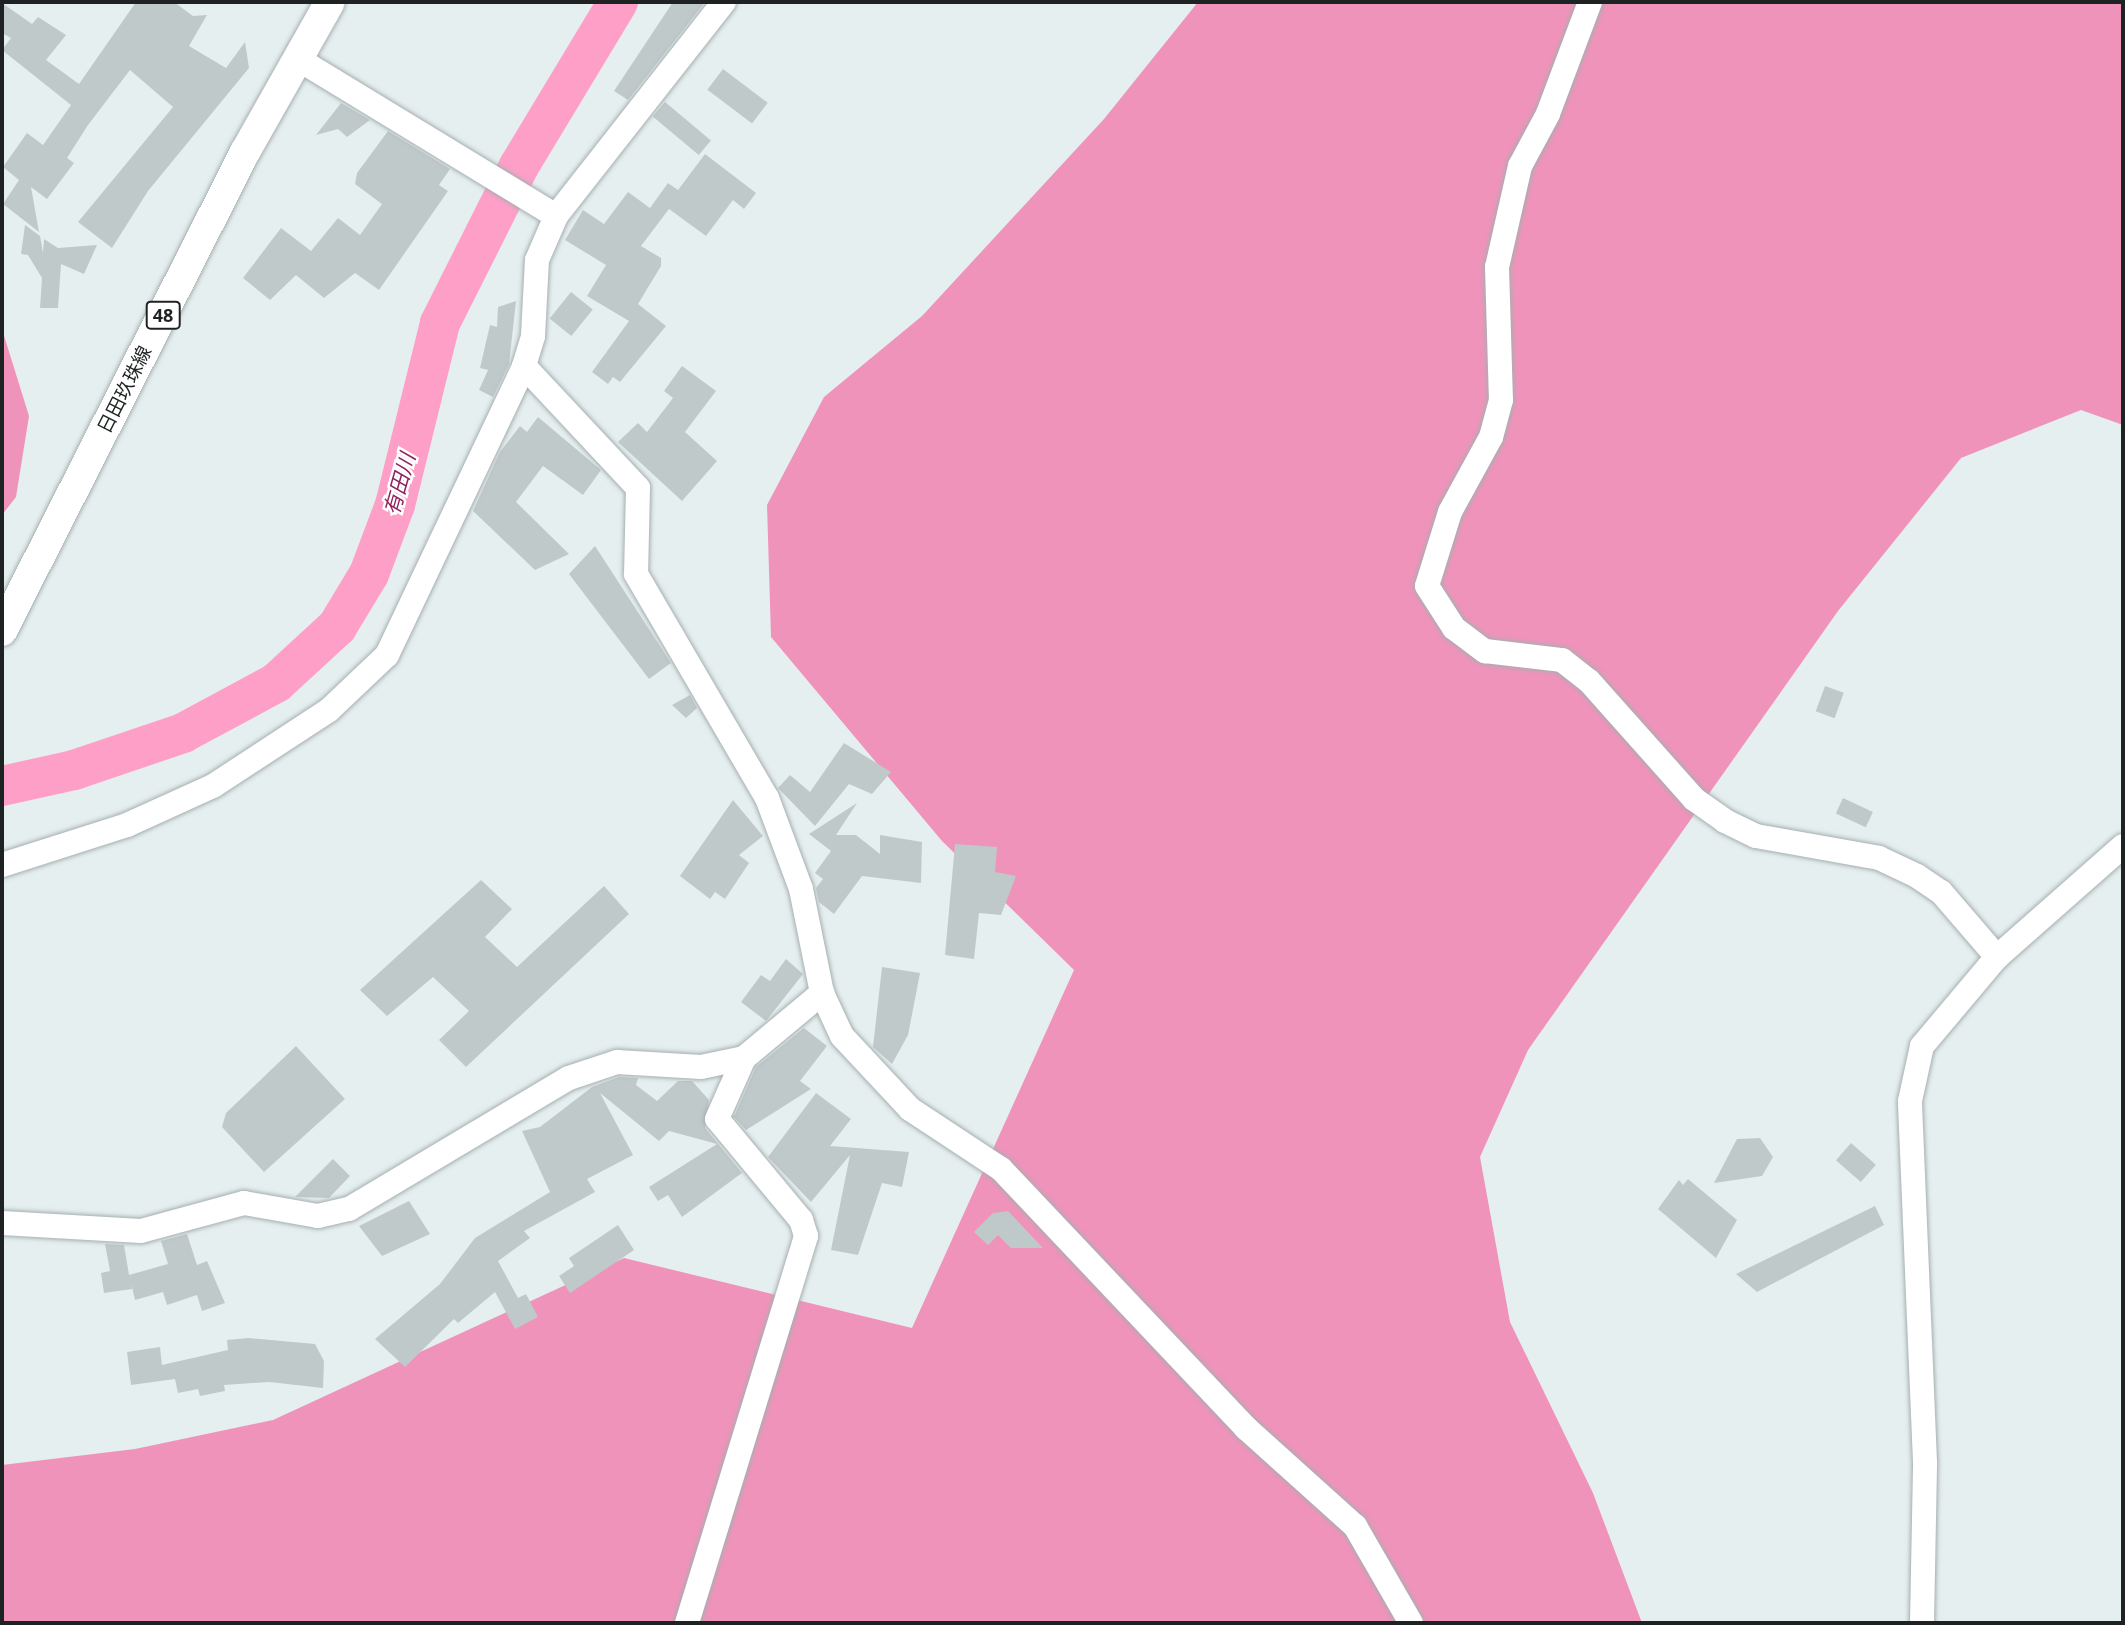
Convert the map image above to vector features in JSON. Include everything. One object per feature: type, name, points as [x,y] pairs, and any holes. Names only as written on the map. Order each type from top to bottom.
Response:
[{"type":"main road","name":"日田玖珠線","points":[[2,631],[330,2]]},
{"type":"street","points":[[2,865],[127,825],[212,786],[280,746],[352,689],[387,655],[410,615],[524,366],[533,335],[537,260],[556,216],[724,2]]},
{"type":"street","points":[[1590,2],[1548,114],[1520,166],[1497,267],[1501,400],[1491,437],[1450,512],[1427,586],[1454,628],[1485,651],[1562,660],[1589,681],[1694,799],[1725,821],[1756,836],[1879,858],[1917,876],[1941,892],[1997,957]]},
{"type":"street","points":[[298,59],[469,158],[556,216]]},
{"type":"street","points":[[524,366],[638,488],[636,573],[767,798],[800,889],[822,993],[842,1037],[871,1074],[910,1110],[1001,1169],[1246,1428],[1356,1526],[1411,1623]]},
{"type":"street","points":[[1922,1623],[1925,1462],[1910,1101],[1922,1046],[1997,957],[2123,846]]},
{"type":"street","points":[[687,1623],[806,1236],[801,1220],[717,1119],[744,1058],[822,993]]},
{"type":"street","points":[[2,1223],[141,1231],[244,1203],[277,1204],[318,1216],[349,1209],[569,1077],[617,1062],[701,1067],[744,1058]]},
{"type":"shaded area","points":[[1198,2],[2123,2],[2123,425],[2081,410],[1961,458],[1838,611],[1528,1050],[1480,1157],[1510,1322],[1593,1493],[1642,1623],[2,1623],[2,1465],[135,1449],[273,1420],[624,1258],[912,1328],[1074,970],[942,841],[771,637],[767,505],[824,397],[922,316],[1104,119]]},
{"type":"shaded area","points":[[2,329],[29,416],[16,497],[2,515]]},
{"type":"building","points":[[136,2],[174,2],[193,16],[207,15],[189,46],[226,68],[245,42],[249,68],[148,191],[112,248],[78,222],[173,107],[130,70],[88,125],[67,158],[74,163],[47,199],[31,187],[39,232],[3,204],[19,180],[3,167],[27,133],[43,145],[71,105],[2,50],[11,38],[2,33],[2,3],[32,24],[38,17],[66,35],[46,60],[79,84]]},
{"type":"building","points":[[673,2],[705,2],[628,100],[614,91]]},
{"type":"building","points":[[723,69],[768,103],[752,123],[707,90]]},
{"type":"building","points":[[665,102],[711,141],[699,155],[653,117]]},
{"type":"building","points":[[341,103],[370,120],[347,137],[338,129],[316,135]]},
{"type":"building","points":[[388,131],[450,169],[439,185],[448,191],[379,290],[355,273],[324,298],[296,275],[270,300],[243,278],[281,228],[311,251],[338,218],[360,235],[382,204],[355,184],[357,173]]},
{"type":"building","points":[[705,154],[756,193],[744,209],[733,200],[706,236],[669,209],[641,246],[661,258],[661,266],[638,304],[666,326],[620,382],[613,377],[608,384],[592,372],[629,321],[587,296],[606,265],[565,240],[583,210],[604,224],[628,192],[650,208],[668,183],[678,190]]},
{"type":"building","points":[[25,225],[40,236],[43,253],[44,239],[58,248],[97,245],[84,274],[61,264],[58,308],[40,308],[42,278],[28,255],[21,254]]},
{"type":"building","points":[[571,292],[593,310],[571,336],[550,318]]},
{"type":"building","points":[[516,301],[509,364],[493,397],[479,390],[488,370],[480,368],[490,325],[497,327],[498,307]]},
{"type":"building","points":[[682,366],[716,391],[685,432],[717,461],[682,501],[618,442],[638,423],[647,432],[673,398],[664,391]]},
{"type":"building","points":[[538,417],[601,470],[583,495],[543,466],[516,502],[569,554],[535,570],[473,511],[500,452],[520,426],[527,432]]},
{"type":"building","points":[[595,546],[671,663],[649,679],[569,574]]},
{"type":"building","points":[[1825,686],[1844,693],[1835,718],[1816,711]]},
{"type":"building","points":[[690,695],[697,708],[686,718],[672,705]]},
{"type":"building","points":[[844,743],[891,772],[872,794],[849,784],[815,826],[778,788],[790,775],[810,792]]},
{"type":"building","points":[[1843,798],[1873,812],[1866,827],[1836,813]]},
{"type":"building","points":[[733,800],[763,836],[739,855],[749,863],[725,899],[715,892],[710,899],[680,876]]},
{"type":"building","points":[[857,803],[836,835],[856,835],[880,854],[880,835],[922,842],[921,883],[862,876],[834,914],[819,902],[816,888],[823,879],[815,873],[831,851],[809,834]]},
{"type":"building","points":[[955,844],[997,847],[995,872],[1016,876],[1001,915],[979,913],[974,959],[945,955]]},
{"type":"building","points":[[481,880],[512,909],[485,937],[517,967],[604,886],[629,914],[466,1067],[439,1040],[469,1011],[433,977],[387,1016],[360,990]]},
{"type":"building","points":[[786,959],[803,974],[766,1021],[741,1002],[761,975],[770,981]]},
{"type":"building","points":[[882,967],[920,973],[908,1035],[892,1064],[873,1047]]},
{"type":"building","points":[[804,1028],[827,1046],[800,1081],[811,1089],[746,1130],[734,1117],[756,1067]]},
{"type":"building","points":[[296,1046],[345,1099],[264,1172],[222,1127],[226,1113]]},
{"type":"building","points":[[619,1077],[638,1078],[636,1085],[657,1101],[678,1081],[692,1081],[709,1100],[705,1128],[742,1173],[682,1217],[668,1195],[658,1201],[649,1187],[717,1144],[669,1131],[659,1141],[600,1093],[633,1155],[587,1179],[595,1192],[524,1231],[530,1238],[498,1261],[518,1298],[526,1294],[538,1317],[515,1329],[495,1292],[458,1323],[454,1319],[405,1367],[375,1339],[440,1284],[475,1238],[550,1192],[522,1131],[540,1127],[592,1087]]},
{"type":"building","points":[[816,1093],[851,1119],[830,1146],[909,1152],[902,1187],[882,1183],[858,1255],[831,1250],[850,1155],[811,1202],[768,1157]]},
{"type":"building","points":[[1760,1138],[1773,1157],[1762,1176],[1714,1183],[1737,1139]]},
{"type":"building","points":[[1851,1143],[1876,1165],[1861,1182],[1836,1160]]},
{"type":"building","points":[[333,1159],[350,1176],[329,1198],[295,1197]]},
{"type":"building","points":[[1688,1179],[1737,1220],[1716,1258],[1658,1209],[1679,1180],[1683,1185]]},
{"type":"building","points":[[409,1201],[430,1234],[382,1256],[359,1226]]},
{"type":"building","points":[[1875,1206],[1884,1225],[1757,1292],[1736,1274]]},
{"type":"building","points":[[1008,1211],[1043,1248],[1011,1248],[998,1235],[988,1245],[974,1232],[993,1213]]},
{"type":"building","points":[[618,1225],[634,1250],[570,1293],[559,1276],[574,1266],[569,1258]]},
{"type":"building","points":[[187,1234],[197,1265],[207,1261],[225,1303],[202,1311],[197,1295],[167,1305],[163,1292],[135,1300],[131,1283],[132,1289],[104,1293],[101,1273],[110,1271],[105,1244],[124,1245],[129,1275],[168,1264],[161,1241]]},
{"type":"building","points":[[248,1338],[315,1344],[324,1361],[323,1388],[269,1382],[224,1385],[225,1391],[200,1396],[198,1389],[178,1393],[175,1379],[131,1385],[127,1352],[160,1347],[162,1365],[228,1350],[227,1340]]},
{"type":"waterway","name":"有田川","points":[[2,786],[74,770],[183,733],[276,683],[337,627],[369,574],[395,505],[440,323],[519,166],[618,2]]}]
